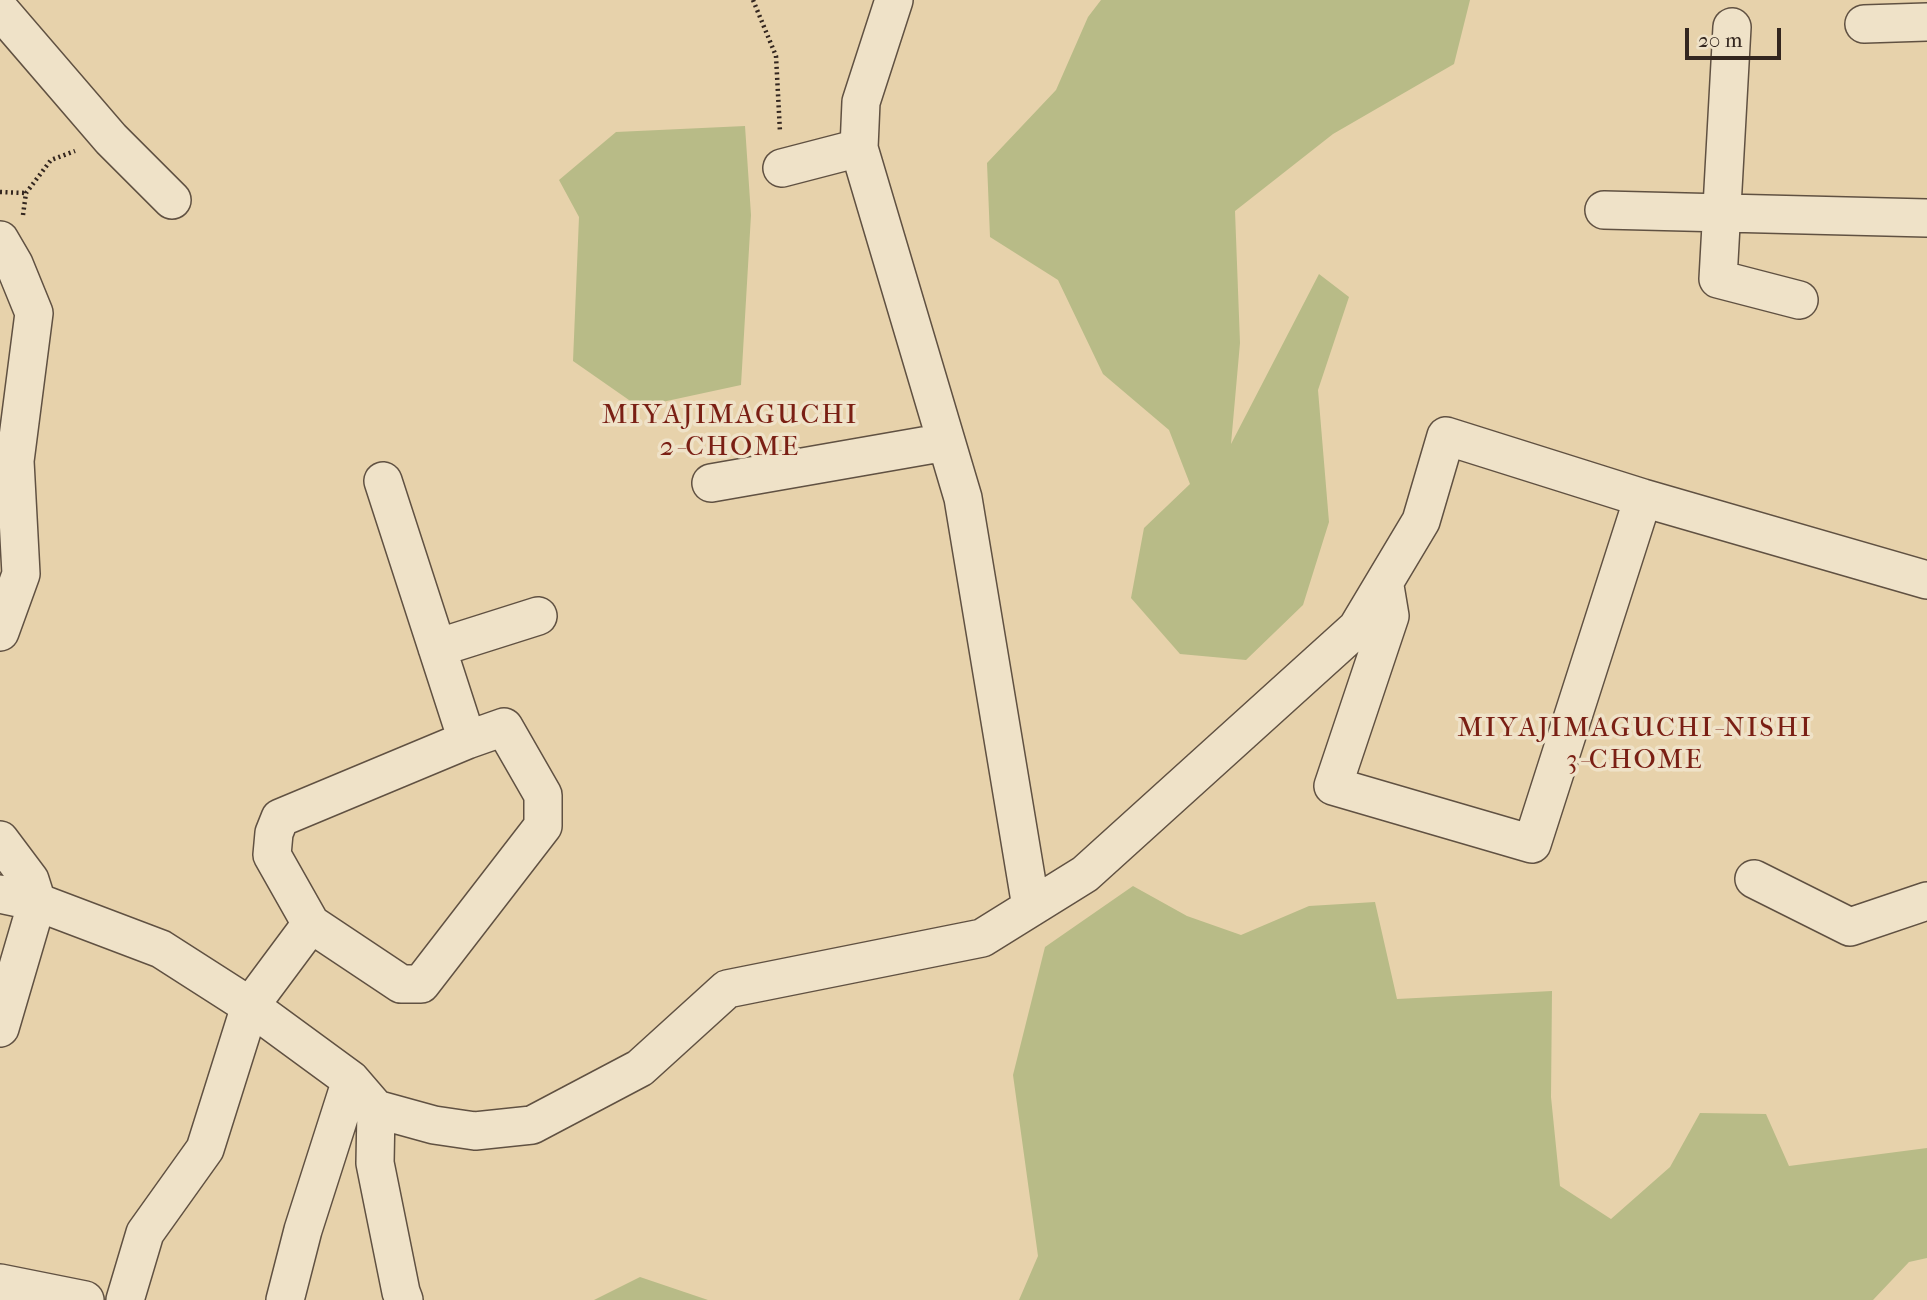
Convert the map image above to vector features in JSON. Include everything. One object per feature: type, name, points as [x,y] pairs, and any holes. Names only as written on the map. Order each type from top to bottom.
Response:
[{"type":"street","points":[[894,0],[861,102],[859,148],[963,498],[1031,907]]},
{"type":"street","points":[[0,9],[111,139],[172,200]]},
{"type":"street","points":[[1864,24],[1927,22]]},
{"type":"street","points":[[1732,27],[1718,279],[1798,300]]},
{"type":"street","points":[[782,168],[859,148]]},
{"type":"street","points":[[1604,210],[1927,218]]},
{"type":"street","points":[[0,632],[20,574],[15,461],[34,313],[7,252]]},
{"type":"street","points":[[0,894],[37,902],[161,949],[250,1006],[351,1080],[376,1109],[434,1125],[475,1131],[532,1125],[640,1069],[727,989],[982,938],[1085,874],[1357,628],[1421,521],[1446,436],[1643,498],[1927,580]]},
{"type":"street","points":[[711,483],[946,442]]},
{"type":"street","points":[[383,481],[467,740]]},
{"type":"street","points":[[1384,582],[1390,616],[1333,786],[1532,844],[1643,498]]},
{"type":"street","points":[[437,648],[538,616]]},
{"type":"street","points":[[504,727],[543,795],[543,826],[421,984],[401,984],[311,924],[272,855],[274,833],[280,818],[504,727]]},
{"type":"street","points":[[0,840],[30,880],[37,902],[0,1028]]},
{"type":"street","points":[[1754,879],[1850,927],[1927,901]]},
{"type":"street","points":[[125,1300],[145,1233],[205,1149],[250,1006],[311,924]]},
{"type":"street","points":[[285,1300],[303,1230],[351,1080]]},
{"type":"street","points":[[376,1109],[374,1163],[404,1300]]},
{"type":"street","points":[[0,1283],[85,1300]]},
{"type":"path","points":[[754,0],[776,56],[782,168]]},
{"type":"path","points":[[7,252],[26,193],[51,160],[111,139]]},
{"type":"path","points":[[0,192],[26,193]]},
{"type":"green space","points":[[1101,0],[1470,0],[1454,64],[1333,134],[1235,211],[1240,343],[1231,444],[1319,274],[1349,297],[1318,390],[1329,522],[1303,605],[1246,660],[1180,654],[1131,598],[1144,528],[1190,484],[1169,430],[1103,374],[1058,280],[990,237],[987,163],[1056,90],[1088,17]]},
{"type":"green space","points":[[745,126],[751,215],[741,385],[639,407],[573,361],[579,217],[559,180],[616,132]]},
{"type":"green space","points":[[1133,886],[1187,916],[1241,935],[1309,906],[1375,902],[1397,999],[1552,991],[1551,1097],[1560,1186],[1611,1219],[1670,1167],[1700,1113],[1766,1114],[1789,1166],[1927,1148],[1927,1258],[1909,1262],[1873,1300],[1019,1300],[1038,1256],[1013,1075],[1045,947]]},
{"type":"green space","points":[[640,1277],[708,1300],[594,1300]]},
{"type":"district","name":"MIYAJIMAGUCHI 2-CHOME","points":[[730,432]]},
{"type":"district","name":"MIYAJIMAGUCHI-NISHI 3-CHOME","points":[[1635,745]]}]
